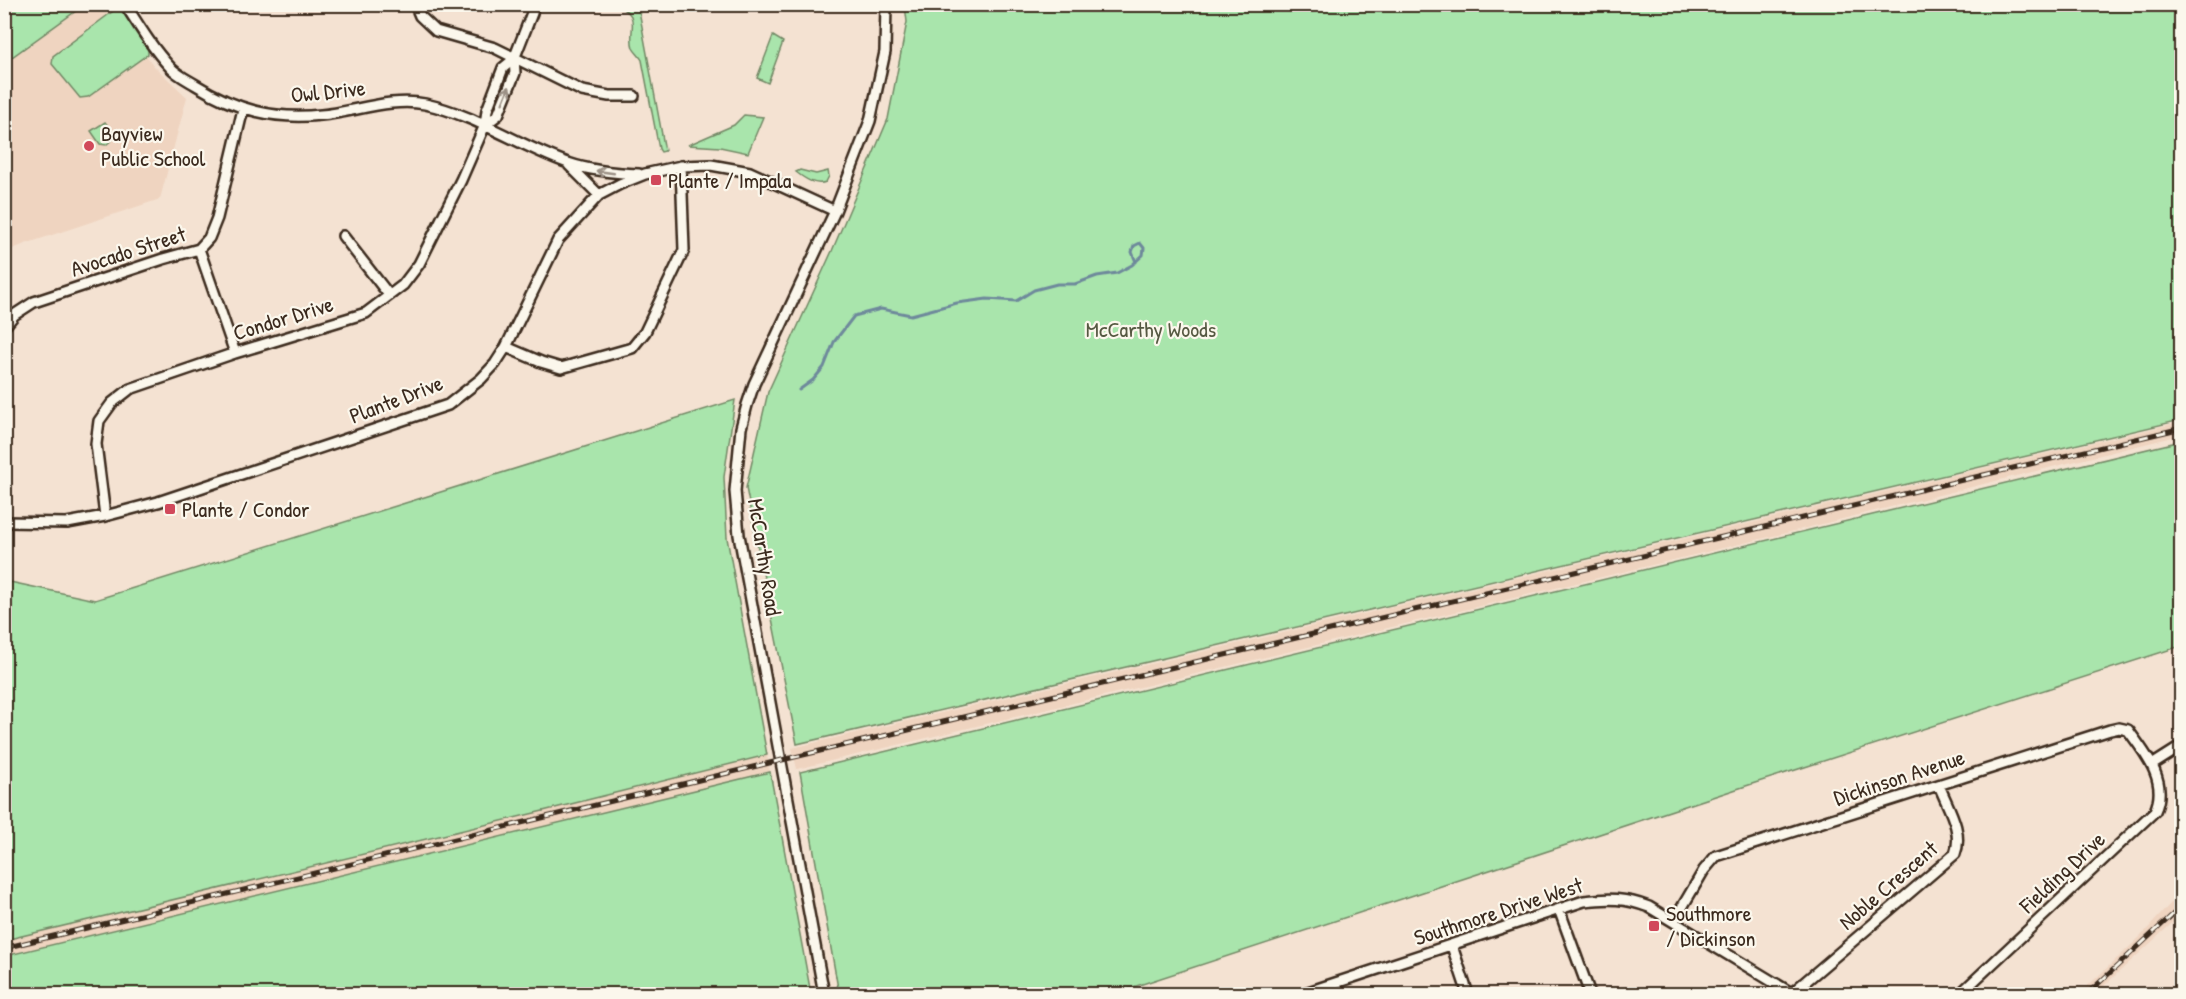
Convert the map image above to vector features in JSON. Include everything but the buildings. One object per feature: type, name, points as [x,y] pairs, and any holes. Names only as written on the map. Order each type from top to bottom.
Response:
[{"type":"street","name":"Owl Drive","points":[[125,4],[172,70],[208,92],[243,109],[277,116],[321,115],[384,104],[422,103],[445,109],[485,125],[567,163],[616,173],[645,174]]},
{"type":"street","points":[[415,4],[420,16],[435,31],[495,48],[582,91],[609,96],[634,96]]},
{"type":"street","name":"Condor Drive","points":[[105,516],[96,444],[99,421],[112,403],[130,389],[366,313],[403,285],[419,264],[461,180],[485,125],[487,110],[503,68],[514,59],[532,13],[533,4]]},
{"type":"street","name":"McCarthy Road","points":[[824,994],[739,536],[735,491],[741,428],[754,384],[835,211],[870,121],[885,52],[886,4]]},
{"type":"street","name":"Avocado Street","points":[[4,327],[14,315],[34,302],[199,249],[209,238],[217,218],[243,109]]},
{"type":"street","name":"Owl Drive","points":[[567,163],[599,195]]},
{"type":"street","name":"Plante Drive","points":[[4,522],[67,523],[105,516],[158,502],[448,405],[482,379],[495,364],[506,347],[558,240],[599,195],[645,174],[681,166],[711,165],[744,170],[835,211]]},
{"type":"street","points":[[506,347],[561,368],[632,348],[645,332],[684,250],[681,166]]},
{"type":"street","points":[[343,236],[389,295]]},
{"type":"street","points":[[199,249],[236,353]]},
{"type":"street","name":"Dickinson Avenue","points":[[1674,921],[1704,870],[1716,856],[2119,728],[2128,730],[2152,765]]},
{"type":"street","points":[[2152,765],[2181,746]]},
{"type":"street","name":"Fielding Drive","points":[[1960,994],[2155,811],[2160,801],[2161,788],[2152,765]]},
{"type":"street","name":"Noble Crescent","points":[[1793,994],[1955,854],[1958,833],[1939,785]]},
{"type":"street","name":"Southmore Drive West","points":[[1302,994],[1584,901],[1606,898],[1629,899],[1649,907],[1793,994]]},
{"type":"street","points":[[1559,909],[1590,994]]},
{"type":"street","points":[[1452,946],[1468,994]]},
{"type":"shaded area","name":"Bayview Public School","points":[[84,5],[109,5],[154,66],[187,97],[160,199],[5,252],[4,62]]},
{"type":"shaded area","points":[[2181,422],[2181,435],[1782,534],[797,769],[792,748]]},
{"type":"shaded area","points":[[767,755],[770,772],[5,956],[4,940]]},
{"type":"shaded area","points":[[2181,892],[2181,915],[2095,994],[2079,994],[2140,937]]},
{"type":"green space","points":[[5,4],[84,4],[84,5],[5,62]]},
{"type":"green space","points":[[614,5],[638,5],[665,151],[661,152],[659,149],[642,60],[633,48],[632,18],[629,13]]},
{"type":"green space","name":"McCarthy Woods","points":[[905,5],[2181,5],[2181,420],[797,744],[746,488],[768,392],[832,251],[888,119],[907,22]]},
{"type":"green space","points":[[116,9],[122,11],[148,47],[148,54],[88,97],[80,98],[52,64],[53,56]]},
{"type":"green space","points":[[773,36],[783,42],[768,83],[757,78]]},
{"type":"green space","points":[[744,115],[763,117],[748,153],[720,147],[688,145],[734,125]]},
{"type":"green space","points":[[105,122],[114,134],[114,138],[106,145],[100,144],[91,131]]},
{"type":"green space","points":[[800,170],[816,174],[828,171],[829,176],[826,182],[814,182],[796,172]]},
{"type":"green space","points":[[735,400],[724,477],[727,538],[767,755],[5,940],[5,581],[95,600]]},
{"type":"green space","points":[[2181,441],[2181,646],[1112,994],[839,994],[800,772]]},
{"type":"green space","points":[[770,772],[811,994],[5,994],[5,956]]},
{"type":"waterway","points":[[799,390],[813,380],[824,367],[834,342],[854,316],[881,309],[911,315],[957,303],[987,299],[1016,301],[1034,290],[1057,284],[1075,284],[1097,276],[1117,273],[1132,265],[1143,255],[1144,248],[1140,243],[1134,246],[1132,252],[1136,262]]},
{"type":"railway","points":[[4,948],[782,760],[2182,428]]},
{"type":"railway","points":[[2087,994],[2182,906]]},
{"type":"place","name":"Bayview Public School","points":[[89,146]]},
{"type":"place","name":"Plante / Impala","points":[[656,180]]},
{"type":"place","name":"Plante / Condor","points":[[170,509]]},
{"type":"place","name":"Southmore / Dickinson","points":[[1654,926]]}]
